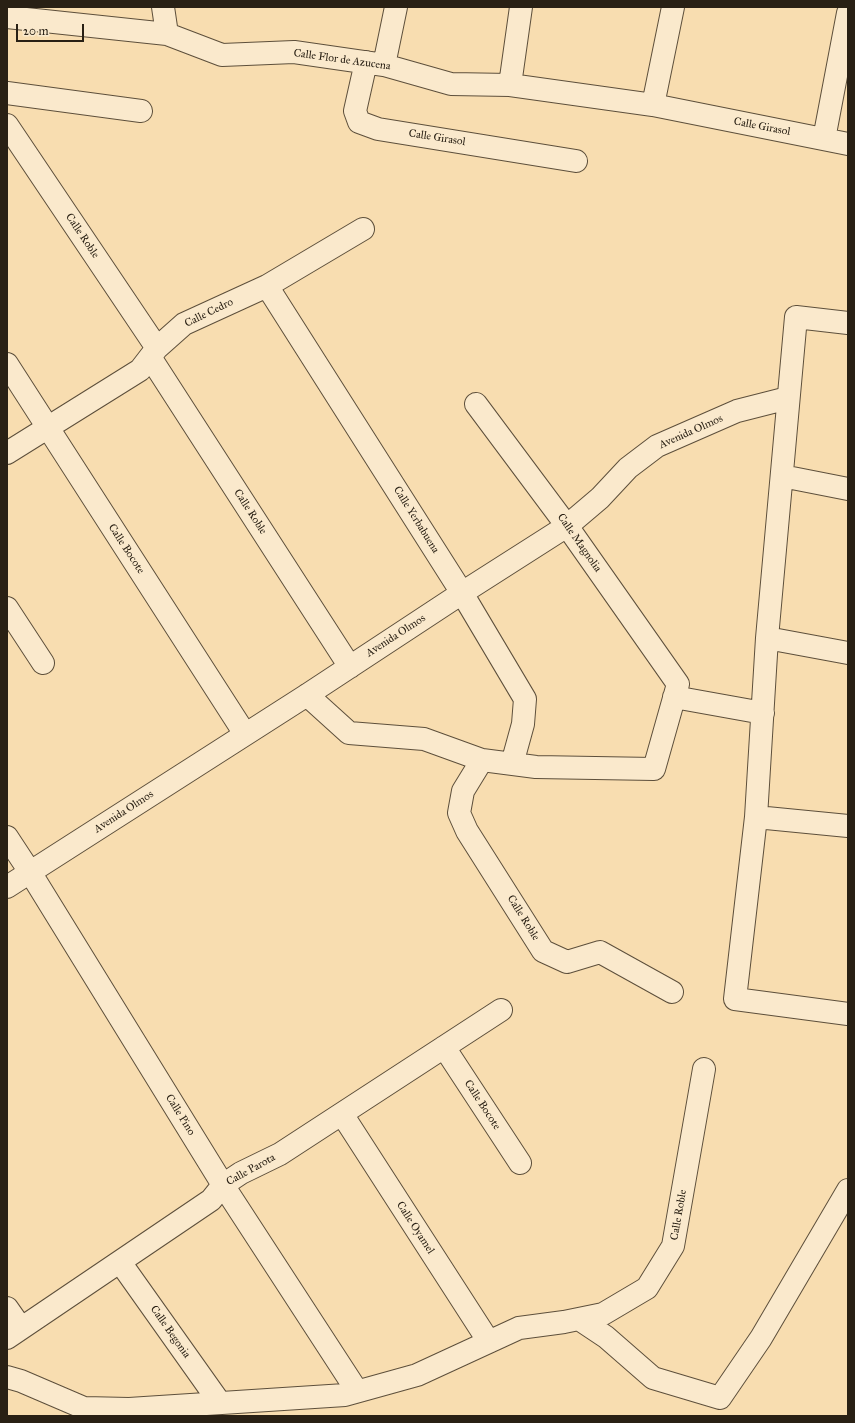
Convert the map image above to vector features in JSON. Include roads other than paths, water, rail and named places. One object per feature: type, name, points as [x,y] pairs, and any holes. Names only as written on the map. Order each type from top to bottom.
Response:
[{"type":"street","points":[[163,7],[167,34]]},
{"type":"street","name":"Calle Girasol","points":[[396,7],[355,111],[359,122],[378,129],[576,161]]},
{"type":"street","points":[[510,85],[521,7]]},
{"type":"street","points":[[653,105],[673,7]]},
{"type":"street","points":[[824,139],[848,14]]},
{"type":"street","name":"Calle Flor de Azucena","points":[[7,17],[167,34],[222,55],[294,52],[375,63],[451,84],[510,85],[653,105]]},
{"type":"street","points":[[7,94],[141,111]]},
{"type":"street","name":"Calle Girasol","points":[[653,105],[848,144]]},
{"type":"street","name":"Calle Roble","points":[[7,124],[154,352],[350,667]]},
{"type":"street","name":"Calle Cedro","points":[[7,452],[140,370],[154,352],[184,324],[267,286],[363,229]]},
{"type":"street","name":"Calle Yerbabuena","points":[[267,286],[462,593],[526,699],[524,724],[512,764]]},
{"type":"street","points":[[848,323],[796,316],[767,638],[756,817],[735,999],[848,1014]]},
{"type":"street","name":"Calle Bocote","points":[[7,364],[245,734]]},
{"type":"street","name":"Avenida Olmos","points":[[7,887],[567,526],[600,498],[628,468],[657,446],[737,411],[788,398]]},
{"type":"street","name":"Calle Magnolia","points":[[476,404],[567,526],[676,690]]},
{"type":"street","points":[[782,476],[848,490]]},
{"type":"street","points":[[7,608],[42,663]]},
{"type":"street","points":[[767,638],[848,653]]},
{"type":"street","points":[[307,695],[349,733],[424,739],[482,760],[536,767],[654,769],[676,690],[763,713]]},
{"type":"street","name":"Calle Roble","points":[[482,760],[463,791],[459,813],[467,831],[544,951],[567,962],[600,952],[672,992]]},
{"type":"street","points":[[756,817],[848,826]]},
{"type":"street","name":"Calle Pino","points":[[7,837],[223,1185],[357,1391]]},
{"type":"street","name":"Calle Parota","points":[[14,1333],[211,1200],[223,1185],[241,1173],[280,1154],[501,1010]]},
{"type":"street","name":"Calle Bocote","points":[[444,1047],[520,1163]]},
{"type":"street","name":"Calle Roble","points":[[7,1377],[22,1380],[84,1408],[129,1409],[344,1395],[417,1375],[519,1328],[603,1314],[647,1288],[673,1246],[704,1069]]},
{"type":"street","name":"Calle Oyamel","points":[[342,1114],[489,1342]]},
{"type":"street","points":[[571,1320],[606,1337],[653,1378],[720,1398],[761,1338],[848,1190]]},
{"type":"street","name":"Calle Begonia","points":[[120,1262],[220,1403]]},
{"type":"street","points":[[7,1308],[14,1333]]}]
